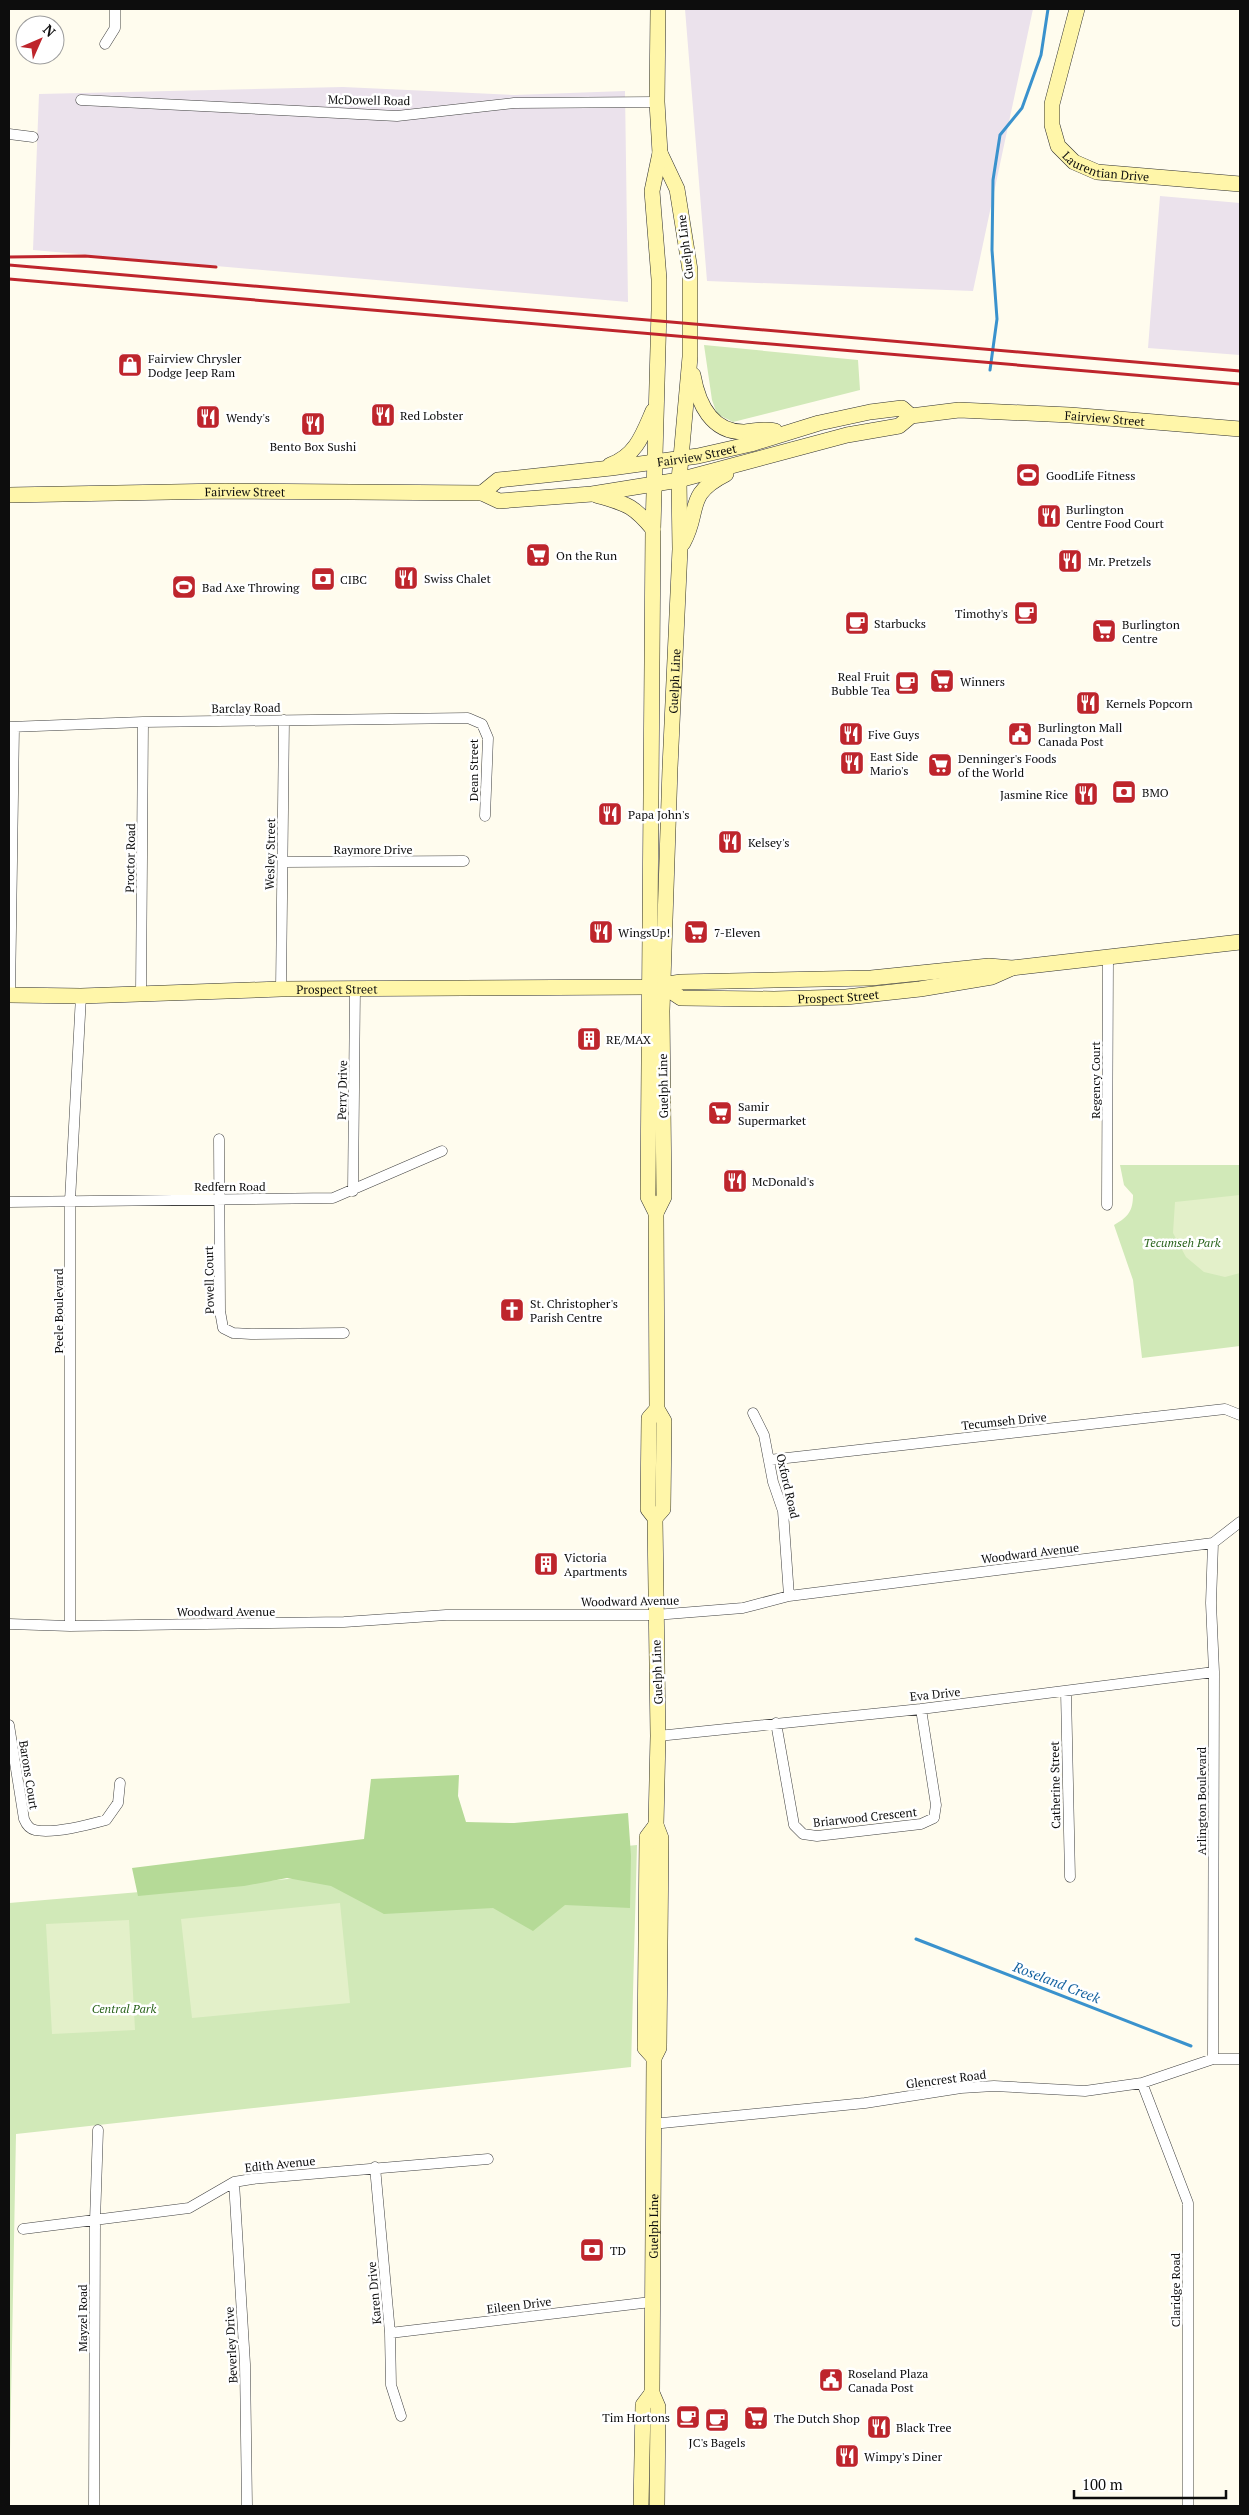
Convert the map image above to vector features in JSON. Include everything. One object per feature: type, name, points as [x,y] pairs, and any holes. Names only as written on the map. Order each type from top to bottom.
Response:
[{"type":"main road","name":"Guelph Line","points":[[657,2506],[658,2407],[652,2393],[651,2302],[654,2058],[645,2048],[647,1837],[656,1825],[658,1736],[655,1518],[648,1509],[649,1418],[657,1409],[656,1214],[664,1197],[656,987],[653,529],[660,279],[652,191],[660,153],[657,102],[658,9]]},
{"type":"main road","name":"Laurentian Drive","points":[[1077,9],[1052,104],[1052,125],[1058,146],[1074,162],[1098,172],[1240,184]]},
{"type":"main road","name":"Guelph Line","points":[[656,987],[680,549],[679,480],[690,356],[688,261],[678,189],[660,153]]},
{"type":"main road","points":[[690,356],[697,395],[715,423],[726,430],[737,432],[768,428],[784,434]]},
{"type":"main road","points":[[596,470],[626,457],[638,446],[656,405]]},
{"type":"main road","name":"Fairview Street","points":[[482,493],[498,480],[681,459],[751,444],[819,423],[893,408],[902,408],[911,416]]},
{"type":"main road","name":"Fairview Street","points":[[9,495],[225,491],[482,493],[499,502],[592,494],[679,480],[847,435],[899,426],[911,416],[959,410],[1070,415],[1240,429]]},
{"type":"main road","points":[[680,549],[690,532],[693,507],[698,494],[714,479],[736,466]]},
{"type":"main road","points":[[592,494],[628,504],[639,512],[653,529]]},
{"type":"main road","name":"Prospect Street","points":[[9,996],[81,996],[281,989],[656,987],[681,998],[774,999],[846,997],[920,989],[992,977],[1012,968],[1240,942]]},
{"type":"main road","name":"Guelph Line","points":[[641,2506],[643,2406],[652,2393]]},
{"type":"street","points":[[104,44],[115,28],[115,9]]},
{"type":"street","name":"McDowell Road","points":[[81,100],[396,116],[514,103],[657,102]]},
{"type":"street","points":[[9,134],[33,137]]},
{"type":"street","name":"Barclay Road","points":[[11,727],[144,722],[468,718],[482,724]]},
{"type":"street","name":"Wesley Street","points":[[281,989],[284,720]]},
{"type":"street","name":"Proctor Road","points":[[141,994],[144,722]]},
{"type":"street","name":"Dean Street","points":[[482,724],[488,738],[485,816]]},
{"type":"street","points":[[9,996],[11,727]]},
{"type":"street","name":"Raymore Drive","points":[[283,862],[464,861]]},
{"type":"street","name":"Regency Court","points":[[1107,1205],[1108,956]]},
{"type":"street","name":"Perry Drive","points":[[353,1191],[355,989]]},
{"type":"street","name":"Peele Boulevard","points":[[70,1626],[70,1201],[81,996]]},
{"type":"street","name":"Powell Court","points":[[219,1139],[221,1198],[220,1311],[224,1328],[233,1334],[344,1333]]},
{"type":"street","name":"Redfern Road","points":[[9,1202],[334,1198],[442,1151]]},
{"type":"street","name":"Tecumseh Drive","points":[[769,1460],[1225,1409],[1240,1415]]},
{"type":"street","name":"Oxford Road","points":[[753,1414],[764,1435],[773,1482],[783,1511],[789,1596]]},
{"type":"street","points":[[1213,1543],[1240,1522]]},
{"type":"street","name":"Woodward Avenue","points":[[9,1625],[70,1626],[344,1622],[430,1615],[655,1615],[742,1608],[789,1596],[1213,1543]]},
{"type":"street","name":"Arlington Boulevard","points":[[1213,1543],[1211,1603],[1214,1672],[1213,2059]]},
{"type":"street","name":"Eva Drive","points":[[658,1736],[921,1709],[1214,1672]]},
{"type":"street","name":"Catherine Street","points":[[1066,1692],[1070,1877]]},
{"type":"street","name":"Briarwood Crescent","points":[[776,1723],[794,1826],[804,1834],[817,1836],[921,1824],[934,1818],[936,1805],[921,1709]]},
{"type":"street","name":"Barons Court","points":[[9,1725],[24,1819],[28,1826],[34,1830],[75,1828],[106,1820],[118,1803],[120,1783]]},
{"type":"street","name":"Glencrest Road","points":[[652,2124],[865,2103],[961,2088],[994,2086],[1085,2091],[1142,2083],[1213,2059],[1240,2059]]},
{"type":"street","name":"Claridge Road","points":[[1142,2083],[1188,2203],[1188,2506]]},
{"type":"street","name":"Mayzel Road","points":[[94,2506],[95,2221],[98,2130]]},
{"type":"street","name":"Edith Avenue","points":[[23,2229],[189,2208],[234,2182],[375,2167],[488,2159]]},
{"type":"street","name":"Karen Drive","points":[[375,2167],[390,2333],[392,2385],[401,2416]]},
{"type":"street","name":"Beverley Drive","points":[[234,2182],[245,2364],[247,2506]]},
{"type":"street","name":"Eileen Drive","points":[[390,2333],[651,2302]]},
{"type":"shaded area","points":[[685,9],[1033,9],[973,291],[707,281]]},
{"type":"shaded area","points":[[343,87],[514,95],[625,91],[628,302],[33,250],[39,94]]},
{"type":"shaded area","points":[[1160,196],[1240,203],[1240,355],[1148,348]]},
{"type":"green space","points":[[704,345],[858,360],[860,390],[733,422],[717,414],[712,400]]},
{"type":"green space","name":"Tecumseh Park","points":[[1120,1165],[1240,1165],[1240,1346],[1142,1358],[1133,1280],[1114,1225],[1129,1213],[1133,1201],[1133,1195],[1124,1185]]},
{"type":"green space","points":[[1240,1195],[1240,1273],[1225,1277],[1204,1272],[1186,1257],[1173,1233],[1175,1202]]},
{"type":"green space","points":[[459,1775],[458,1796],[466,1822],[514,1823],[628,1813],[631,1856],[630,1908],[565,1905],[533,1931],[493,1908],[384,1914],[331,1886],[287,1878],[244,1886],[138,1896],[132,1868],[364,1839],[371,1779]]},
{"type":"green space","name":"Central Park","points":[[637,1845],[631,2067],[16,2134],[9,2506],[9,1903],[235,1884]]},
{"type":"green space","points":[[340,1903],[350,2003],[192,2018],[181,1919]]},
{"type":"green space","points":[[129,1920],[135,2030],[52,2034],[46,1924]]},
{"type":"waterway","points":[[990,370],[997,319],[992,250],[993,180],[1000,135],[1022,108],[1041,55],[1048,9]]},
{"type":"waterway","name":"Roseland Creek","points":[[916,1939],[1191,2046]]},
{"type":"railway","points":[[9,257],[85,256],[216,267]]},
{"type":"railway","points":[[9,265],[1240,371]]},
{"type":"railway","points":[[9,279],[1240,384]]},
{"type":"place","name":"Fairview Chrysler Dodge Jeep Ram","points":[[130,365]]},
{"type":"place","name":"Red Lobster","points":[[383,415]]},
{"type":"place","name":"Wendy's","points":[[208,417]]},
{"type":"place","name":"Bento Box Sushi","points":[[313,424]]},
{"type":"place","name":"GoodLife Fitness","points":[[1028,475]]},
{"type":"place","name":"Burlington Centre Food Court","points":[[1049,516]]},
{"type":"place","name":"On the Run","points":[[538,555]]},
{"type":"place","name":"Mr. Pretzels","points":[[1070,561]]},
{"type":"place","name":"Swiss Chalet","points":[[406,578]]},
{"type":"place","name":"CIBC","points":[[323,579]]},
{"type":"place","name":"Bad Axe Throwing","points":[[184,587]]},
{"type":"place","name":"Timothy's","points":[[1026,613]]},
{"type":"place","name":"Starbucks","points":[[857,623]]},
{"type":"place","name":"Burlington Centre","points":[[1104,631]]},
{"type":"place","name":"Winners","points":[[942,681]]},
{"type":"place","name":"Real Fruit Bubble Tea","points":[[907,683]]},
{"type":"place","name":"Kernels Popcorn","points":[[1088,703]]},
{"type":"place","name":"Five Guys","points":[[851,734]]},
{"type":"place","name":"Burlington Mall Canada Post","points":[[1020,734]]},
{"type":"place","name":"East Side Mario's","points":[[852,763]]},
{"type":"place","name":"Denninger's Foods of the World","points":[[940,765]]},
{"type":"place","name":"BMO","points":[[1124,792]]},
{"type":"place","name":"Jasmine Rice","points":[[1086,794]]},
{"type":"place","name":"Papa John's","points":[[610,814]]},
{"type":"place","name":"Kelsey's","points":[[730,842]]},
{"type":"place","name":"WingsUp!","points":[[601,932]]},
{"type":"place","name":"7-Eleven","points":[[696,932]]},
{"type":"place","name":"RE/MAX","points":[[589,1039]]},
{"type":"place","name":"Samir Supermarket","points":[[720,1113]]},
{"type":"place","name":"McDonald's","points":[[735,1181]]},
{"type":"place","name":"St. Christopher's Parish Centre","points":[[512,1310]]},
{"type":"place","name":"Victoria Apartments","points":[[546,1564]]},
{"type":"place","name":"TD","points":[[592,2250]]},
{"type":"place","name":"Roseland Plaza Canada Post","points":[[831,2380]]},
{"type":"place","name":"Tim Hortons","points":[[688,2417]]},
{"type":"place","name":"The Dutch Shop","points":[[756,2418]]},
{"type":"place","name":"JC's Bagels","points":[[717,2420]]},
{"type":"place","name":"Black Tree","points":[[879,2427]]},
{"type":"place","name":"Wimpy's Diner","points":[[847,2456]]}]
